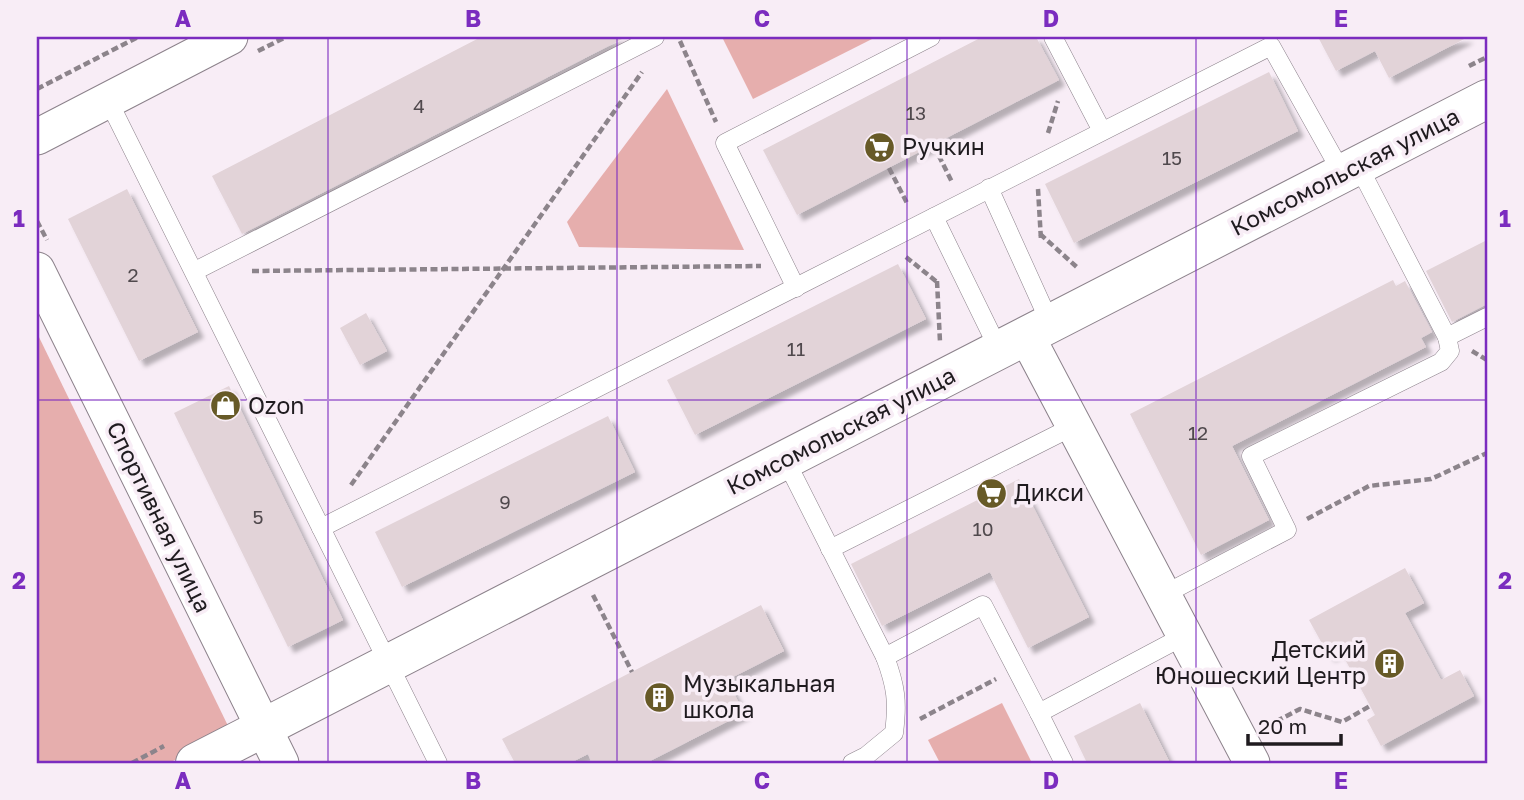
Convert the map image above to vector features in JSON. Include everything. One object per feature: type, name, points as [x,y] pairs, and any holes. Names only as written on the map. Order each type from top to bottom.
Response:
[{"type":"street","points":[[37,137],[230,37]]},
{"type":"street","name":"Комсомольская улица","points":[[195,763],[1487,99]]},
{"type":"street","name":"Спортивная улица","points":[[37,270],[281,763]]},
{"type":"street","points":[[1025,336],[1252,763]]},
{"type":"lane","points":[[195,271],[655,37]]},
{"type":"lane","points":[[796,288],[725,143],[931,37]]},
{"type":"lane","points":[[1054,37],[1102,131]]},
{"type":"lane","points":[[321,528],[1271,46],[1350,169],[1447,337],[1450,351],[1441,362],[1251,456],[1287,530],[1163,595]]},
{"type":"lane","points":[[108,100],[438,763]]},
{"type":"lane","points":[[989,188],[1025,336]]},
{"type":"lane","points":[[926,221],[1025,336]]},
{"type":"lane","points":[[1447,337],[1487,317]]},
{"type":"lane","points":[[830,549],[1074,426]]},
{"type":"lane","points":[[785,459],[885,657],[895,683],[898,707],[894,733],[866,756],[852,763]]},
{"type":"lane","points":[[885,657],[983,605],[1064,763]]},
{"type":"lane","points":[[1040,713],[1184,636]]},
{"type":"path","points":[[37,89],[138,37]]},
{"type":"path","points":[[678,37],[725,143]]},
{"type":"path","points":[[1041,248],[1037,164],[1069,67]]},
{"type":"path","points":[[321,528],[644,70]]},
{"type":"path","points":[[934,145],[962,203]]},
{"type":"path","points":[[889,168],[926,221]]},
{"type":"path","points":[[249,271],[786,266]]},
{"type":"path","points":[[1287,530],[1369,486],[1431,479],[1487,453]]},
{"type":"path","points":[[590,590],[632,672]]},
{"type":"path","points":[[894,733],[1016,668]]},
{"type":"path","points":[[1263,728],[1300,709],[1342,722],[1370,706]]},
{"type":"shaded area","points":[[722,37],[876,37],[753,99]]},
{"type":"shaded area","points":[[667,89],[744,250],[579,247],[567,222]]},
{"type":"shaded area","points":[[37,333],[231,732],[169,763],[37,763]]},
{"type":"shaded area","points":[[1002,703],[1032,763],[940,763],[928,740]]},
{"type":"building","points":[[481,37],[626,37],[242,234],[212,176]]},
{"type":"building","points":[[982,37],[1036,37],[1059,80],[797,215],[763,150]]},
{"type":"building","points":[[1318,37],[1468,37],[1389,78],[1375,51],[1336,71]]},
{"type":"building","points":[[1269,72],[1298,131],[1074,243],[1045,184]]},
{"type":"building","points":[[127,189],[198,332],[139,361],[68,219]]},
{"type":"building","points":[[1487,240],[1487,304],[1452,322],[1426,271]]},
{"type":"building","points":[[898,264],[926,319],[695,435],[667,380]]},
{"type":"building","points":[[1393,280],[1396,286],[1405,281],[1432,332],[1421,338],[1426,347],[1232,446],[1269,520],[1201,555],[1130,414]]},
{"type":"building","points":[[366,313],[387,351],[360,365],[340,328]]},
{"type":"building","points":[[229,386],[343,620],[288,647],[174,413]]},
{"type":"building","points":[[608,416],[635,472],[402,587],[375,532]]},
{"type":"building","points":[[1019,479],[1089,617],[1028,648],[990,572],[882,626],[851,564]]},
{"type":"building","name":"Детский Юношеский Центр","points":[[1405,568],[1424,603],[1405,613],[1441,680],[1460,670],[1474,696],[1381,746],[1367,720],[1375,715],[1340,650],[1329,656],[1309,620]]},
{"type":"building","name":"Музыкальная школа","points":[[761,605],[784,651],[727,680],[744,713],[646,763],[592,763],[588,754],[570,763],[515,763],[502,739]]},
{"type":"building","points":[[1140,703],[1170,763],[1087,763],[1074,736]]},
{"type":"place","name":"Ручкин","points":[[879,147]]},
{"type":"place","name":"Ozon","points":[[225,406]]},
{"type":"place","name":"Дикси","points":[[991,493]]},
{"type":"place","name":"Детский Юношеский Центр","points":[[1389,663]]},
{"type":"place","name":"Музыкальная школа","points":[[660,697]]}]
